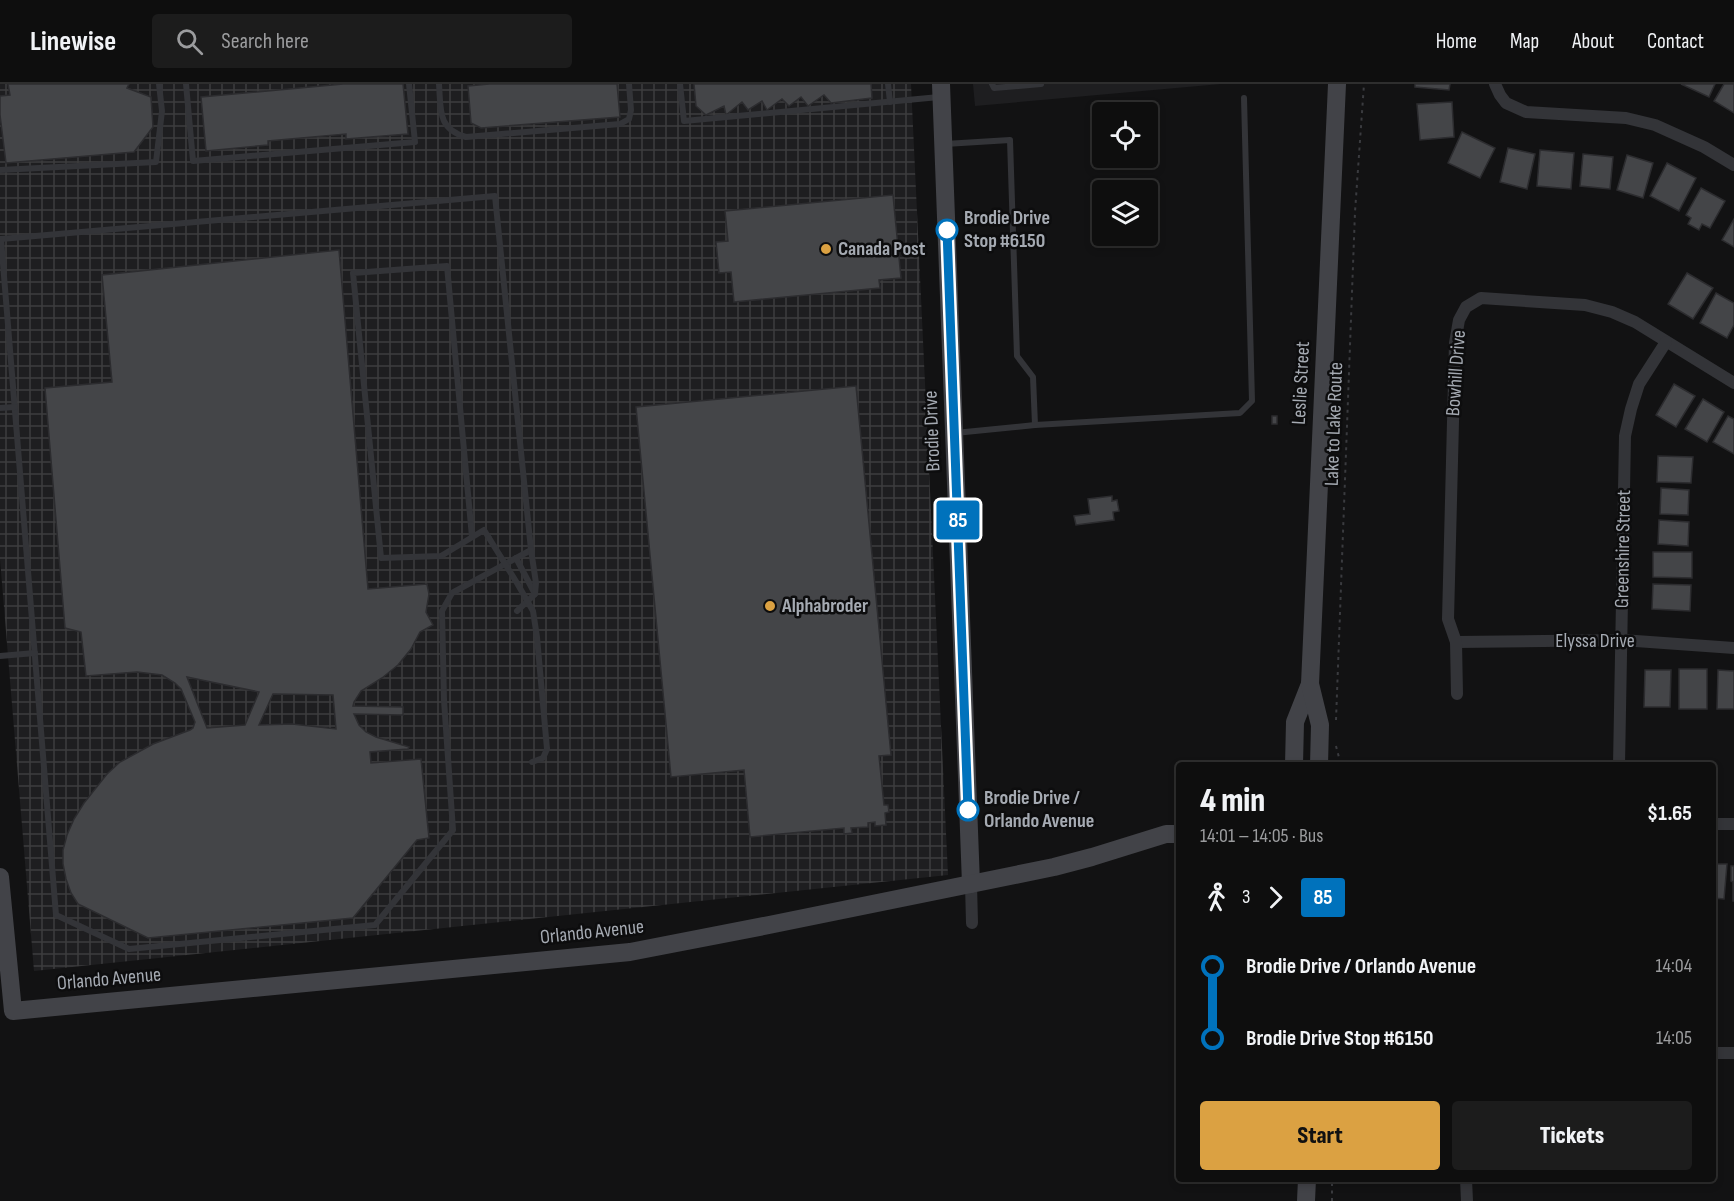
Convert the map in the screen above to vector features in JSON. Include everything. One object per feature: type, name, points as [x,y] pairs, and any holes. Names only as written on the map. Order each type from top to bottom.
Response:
[{"type":"street","name":"Leslie Street","points":[[1319,762],[1320,725],[1310,684],[1337,84]]},
{"type":"street","points":[[1495,84],[1506,103],[1526,112],[1626,118],[1655,125],[1704,147],[1734,165]]},
{"type":"street","name":"Brodie Drive","points":[[942,90],[971,884]]},
{"type":"street","name":"Bowhill Drive","points":[[1457,694],[1456,642],[1448,619],[1455,343],[1459,320],[1466,307],[1481,298],[1585,305],[1612,312],[1635,322],[1734,383]]},
{"type":"street","name":"Greenshire Street","points":[[1619,762],[1625,436],[1639,384],[1666,342]]},
{"type":"street","name":"Elyssa Drive","points":[[1456,642],[1622,640],[1734,648]]},
{"type":"street","name":"Leslie Street","points":[[1294,762],[1295,722],[1310,684]]},
{"type":"street","points":[[1716,824],[1734,824]]},
{"type":"street","name":"Orlando Avenue","points":[[0,877],[13,1011],[630,952],[971,884],[1092,857],[1175,831]]},
{"type":"street","points":[[971,884],[972,922]]},
{"type":"street","points":[[1716,1053],[1734,1053]]},
{"type":"street","points":[[1306,1182],[1306,1201]]},
{"type":"street","points":[[1466,1182],[1467,1201]]},
{"type":"lane","points":[[0,170],[156,162],[162,111],[159,84]]},
{"type":"lane","points":[[186,84],[193,161],[415,142],[409,84]]},
{"type":"lane","points":[[438,84],[442,119],[456,135],[466,138],[620,124],[629,119],[631,110],[629,84]]},
{"type":"lane","points":[[680,84],[684,121],[890,102],[942,90]]},
{"type":"lane","points":[[888,84],[890,102]]},
{"type":"lane","points":[[992,84],[994,88],[1041,84]]},
{"type":"lane","points":[[955,433],[1035,425],[1240,413],[1252,401],[1244,99]]},
{"type":"lane","points":[[944,144],[1010,140],[1017,356],[1033,377],[1035,425]]},
{"type":"lane","points":[[517,611],[536,594],[536,583],[495,196],[0,239],[56,915],[129,949],[375,925],[453,830],[444,700],[442,611],[452,593],[531,550]]},
{"type":"lane","points":[[472,537],[447,266],[354,273],[381,558],[441,556],[484,530],[532,611],[537,637],[547,749],[543,758],[532,762]]},
{"type":"lane","points":[[0,408],[15,407]]},
{"type":"lane","points":[[516,558],[536,594]]},
{"type":"lane","points":[[0,656],[34,653]]},
{"type":"path","name":"Lake to Lake Route","points":[[1336,719],[1355,212],[1364,84]]},
{"type":"path","points":[[1336,743],[1340,762]]},
{"type":"path","points":[[1332,1182],[1332,1201]]},
{"type":"shaded area","points":[[0,84],[911,84],[948,875],[34,971],[0,559]]},
{"type":"shaded area","points":[[973,84],[1221,84],[975,106]]},
{"type":"building","points":[[8,84],[129,84],[127,88],[151,97],[153,127],[134,152],[6,163],[0,96],[10,95]]},
{"type":"building","points":[[343,84],[403,84],[408,134],[346,139],[346,134],[268,141],[268,145],[206,151],[201,97]]},
{"type":"building","points":[[617,84],[620,117],[481,128],[471,123],[468,86]]},
{"type":"building","points":[[694,84],[871,84],[872,98],[831,103],[824,95],[808,106],[801,97],[789,106],[782,99],[767,110],[762,101],[748,110],[742,102],[726,115],[724,106],[706,115],[696,106]]},
{"type":"building","points":[[1415,84],[1450,84],[1449,90],[1415,87]]},
{"type":"building","points":[[1681,84],[1715,84],[1709,97]]},
{"type":"building","points":[[1724,84],[1734,84],[1734,113],[1714,101]]},
{"type":"building","points":[[1452,102],[1454,137],[1420,140],[1417,104]]},
{"type":"building","points":[[1462,132],[1495,148],[1480,178],[1448,163]]},
{"type":"building","points":[[1508,148],[1535,154],[1527,189],[1500,182]]},
{"type":"building","points":[[1540,150],[1574,153],[1571,189],[1537,186]]},
{"type":"building","points":[[1583,154],[1613,157],[1610,189],[1580,186]]},
{"type":"building","points":[[1627,155],[1653,163],[1643,198],[1617,190]]},
{"type":"building","points":[[1667,163],[1696,178],[1679,211],[1650,196]]},
{"type":"building","points":[[1701,188],[1725,201],[1710,228],[1702,224],[1699,230],[1688,224],[1691,218],[1686,215]]},
{"type":"building","points":[[893,195],[901,278],[879,280],[880,288],[734,302],[731,272],[719,273],[716,242],[728,241],[725,211]]},
{"type":"building","points":[[1734,219],[1734,247],[1722,240]]},
{"type":"building","points":[[339,250],[368,589],[427,584],[429,594],[426,612],[433,625],[420,632],[411,649],[398,665],[361,691],[354,702],[353,706],[403,707],[403,715],[354,714],[359,725],[366,732],[409,747],[408,749],[370,752],[371,763],[421,759],[429,838],[417,840],[353,918],[148,938],[78,904],[71,893],[63,864],[63,850],[74,819],[84,803],[107,774],[120,762],[153,744],[190,730],[195,722],[181,689],[162,675],[137,672],[86,676],[81,632],[65,628],[45,388],[112,382],[102,275]],"holes":[[[187,677],[259,692],[245,725],[207,728]],[[273,694],[333,695],[336,729],[292,724],[259,725]]]},
{"type":"building","points":[[1687,273],[1713,288],[1693,319],[1668,304]]},
{"type":"building","points":[[1716,293],[1734,303],[1734,325],[1727,338],[1700,323]]},
{"type":"building","points":[[1674,384],[1695,396],[1676,427],[1656,415]]},
{"type":"building","points":[[856,386],[891,755],[879,756],[884,805],[888,805],[889,812],[885,813],[886,825],[875,826],[875,822],[868,823],[868,827],[851,828],[852,833],[844,834],[844,828],[750,837],[744,770],[671,777],[636,407]]},
{"type":"building","points":[[1703,399],[1724,412],[1707,442],[1685,429]]},
{"type":"building","points":[[1272,416],[1277,416],[1277,424],[1272,424]]},
{"type":"building","points":[[1728,416],[1734,419],[1734,454],[1713,442]]},
{"type":"building","points":[[1658,456],[1693,457],[1691,483],[1657,482]]},
{"type":"building","points":[[1661,488],[1689,490],[1688,515],[1660,514]]},
{"type":"building","points":[[1112,496],[1112,501],[1117,500],[1119,511],[1113,512],[1114,520],[1076,525],[1074,516],[1090,514],[1088,499]]},
{"type":"building","points":[[1659,520],[1689,522],[1688,546],[1658,544]]},
{"type":"building","points":[[1653,552],[1692,552],[1692,578],[1653,577]]},
{"type":"building","points":[[1653,584],[1691,585],[1690,611],[1652,609]]},
{"type":"building","points":[[1679,669],[1707,669],[1707,709],[1679,709]]},
{"type":"building","points":[[1645,670],[1671,670],[1670,707],[1644,707]]},
{"type":"building","points":[[1718,670],[1734,671],[1734,709],[1717,709]]},
{"type":"building","points":[[1716,864],[1727,864],[1724,899],[1716,898]]},
{"type":"building","points":[[1731,866],[1734,866],[1734,901],[1733,882],[1731,881]]},
{"type":"bus line","name":"85","points":[[947,230],[968,810]]},
{"type":"place","name":"Brodie Drive Stop #6150","points":[[947,230]]},
{"type":"place","name":"Canada Post","points":[[826,249]]},
{"type":"place","name":"Alphabroder","points":[[770,606]]},
{"type":"place","name":"Brodie Drive / Orlando Avenue","points":[[968,810]]}]
